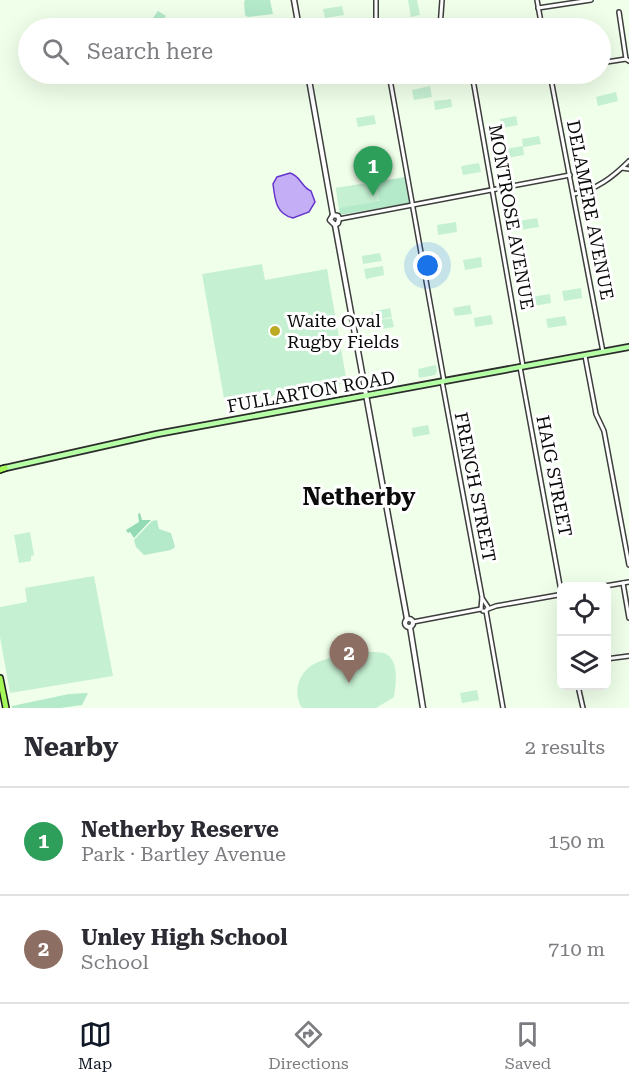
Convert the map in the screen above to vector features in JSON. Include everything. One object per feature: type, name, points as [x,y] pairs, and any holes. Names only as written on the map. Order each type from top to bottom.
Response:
[{"type":"highway","points":[[0,678],[6,708]]},
{"type":"main road","name":"FULLARTON ROAD","points":[[1,469],[157,434],[629,348]]},
{"type":"street","points":[[294,0],[297,18]]},
{"type":"street","points":[[376,0],[376,18]]},
{"type":"street","points":[[441,18],[442,0]]},
{"type":"street","points":[[537,0],[540,18]]},
{"type":"street","points":[[538,8],[591,0]]},
{"type":"street","points":[[611,62],[628,60],[619,12]]},
{"type":"street","points":[[309,84],[333,215],[330,220],[335,225],[407,619],[405,624],[410,627]]},
{"type":"street","name":"FRENCH STREET","points":[[391,84],[503,708]]},
{"type":"street","name":"MONTROSE AVENUE","points":[[474,84],[521,367]]},
{"type":"street","name":"DELAMERE AVENUE","points":[[552,84],[603,352]]},
{"type":"street","points":[[574,195],[589,191],[629,161]]},
{"type":"street","points":[[622,168],[629,169]]},
{"type":"street","points":[[339,219],[570,175]]},
{"type":"street","points":[[333,215],[338,216],[339,219]]},
{"type":"street","points":[[335,225],[339,219]]},
{"type":"street","points":[[585,356],[596,414],[604,431],[629,565]]},
{"type":"street","name":"HAIG STREET","points":[[521,367],[559,582]]},
{"type":"street","points":[[611,585],[629,582]]},
{"type":"street","points":[[623,583],[629,618]]},
{"type":"street","points":[[407,619],[413,622],[557,594]]},
{"type":"street","points":[[413,622],[410,627],[423,708]]},
{"type":"street","points":[[611,658],[629,656]]},
{"type":"street","points":[[579,690],[583,708]]},
{"type":"green space","points":[[245,0],[270,0],[273,14],[248,17],[245,15]]},
{"type":"green space","points":[[408,0],[417,0],[420,15],[411,17]]},
{"type":"green space","points":[[342,6],[344,15],[325,18],[323,9]]},
{"type":"green space","points":[[158,11],[166,16],[164,18],[153,18]]},
{"type":"green space","points":[[430,86],[432,97],[414,100],[412,90]]},
{"type":"green space","points":[[616,92],[618,101],[598,106],[596,97]]},
{"type":"green space","points":[[451,99],[452,107],[435,110],[434,101]]},
{"type":"green space","points":[[374,115],[376,124],[358,127],[356,118]]},
{"type":"green space","points":[[516,116],[518,125],[501,128],[500,119]]},
{"type":"green space","points":[[539,136],[541,144],[523,147],[524,155],[507,158],[505,149],[523,146],[522,139]]},
{"type":"green space","points":[[479,163],[481,172],[463,175],[461,166]]},
{"type":"green space","points":[[406,177],[410,203],[340,215],[336,188]]},
{"type":"green space","points":[[377,182],[380,201],[339,208],[336,188]]},
{"type":"green space","points":[[537,218],[539,227],[520,230],[519,221]]},
{"type":"green space","points":[[456,222],[457,232],[438,235],[437,225]]},
{"type":"green space","points":[[380,253],[382,261],[363,264],[362,256]]},
{"type":"green space","points":[[481,257],[482,267],[465,270],[463,260]]},
{"type":"green space","name":"Waite Oval Rugby Fields","points":[[262,264],[265,280],[327,269],[347,383],[225,404],[202,274]]},
{"type":"green space","points":[[383,266],[384,275],[366,279],[364,269]]},
{"type":"green space","points":[[581,288],[582,298],[564,301],[562,291]]},
{"type":"green space","points":[[550,294],[551,303],[534,306],[532,297]]},
{"type":"green space","points":[[470,305],[472,314],[455,316],[453,308]]},
{"type":"green space","points":[[390,308],[392,317],[373,321],[371,312]]},
{"type":"green space","points":[[491,315],[493,324],[475,327],[474,318]]},
{"type":"green space","points":[[565,316],[567,325],[548,328],[546,319]]},
{"type":"green space","points":[[392,318],[394,327],[376,330],[375,321]]},
{"type":"green space","points":[[436,365],[435,375],[419,378],[418,369]]},
{"type":"green space","points":[[428,425],[430,434],[413,437],[412,428]]},
{"type":"green space","points":[[140,513],[142,520],[151,520],[134,538],[126,530],[139,522],[138,514]]},
{"type":"green space","points":[[157,520],[159,529],[171,533],[175,547],[171,550],[144,555],[136,547],[134,540],[152,521]]},
{"type":"green space","points":[[30,532],[34,555],[31,556],[31,561],[19,563],[14,535]]},
{"type":"green space","points":[[94,576],[113,676],[10,693],[0,637],[0,607],[27,602],[25,588]]},
{"type":"green space","points":[[370,652],[384,653],[393,661],[396,673],[394,697],[376,708],[302,708],[298,688],[306,670],[330,658]]},
{"type":"green space","points":[[477,690],[479,700],[462,703],[460,693]]},
{"type":"green space","points":[[88,693],[82,705],[60,708],[12,708],[12,706],[69,694]]},
{"type":"shaded area","points":[[290,173],[311,191],[315,202],[309,212],[293,218],[280,210],[273,184],[277,177]]},
{"type":"place","name":"Netherby Reserve","points":[[373,196]]},
{"type":"place","name":"Waite Oval Rugby Fields","points":[[275,331]]},
{"type":"place","name":"Unley High School","points":[[349,683]]},
{"type":"district","name":"Netherby","points":[[359,497]]}]
